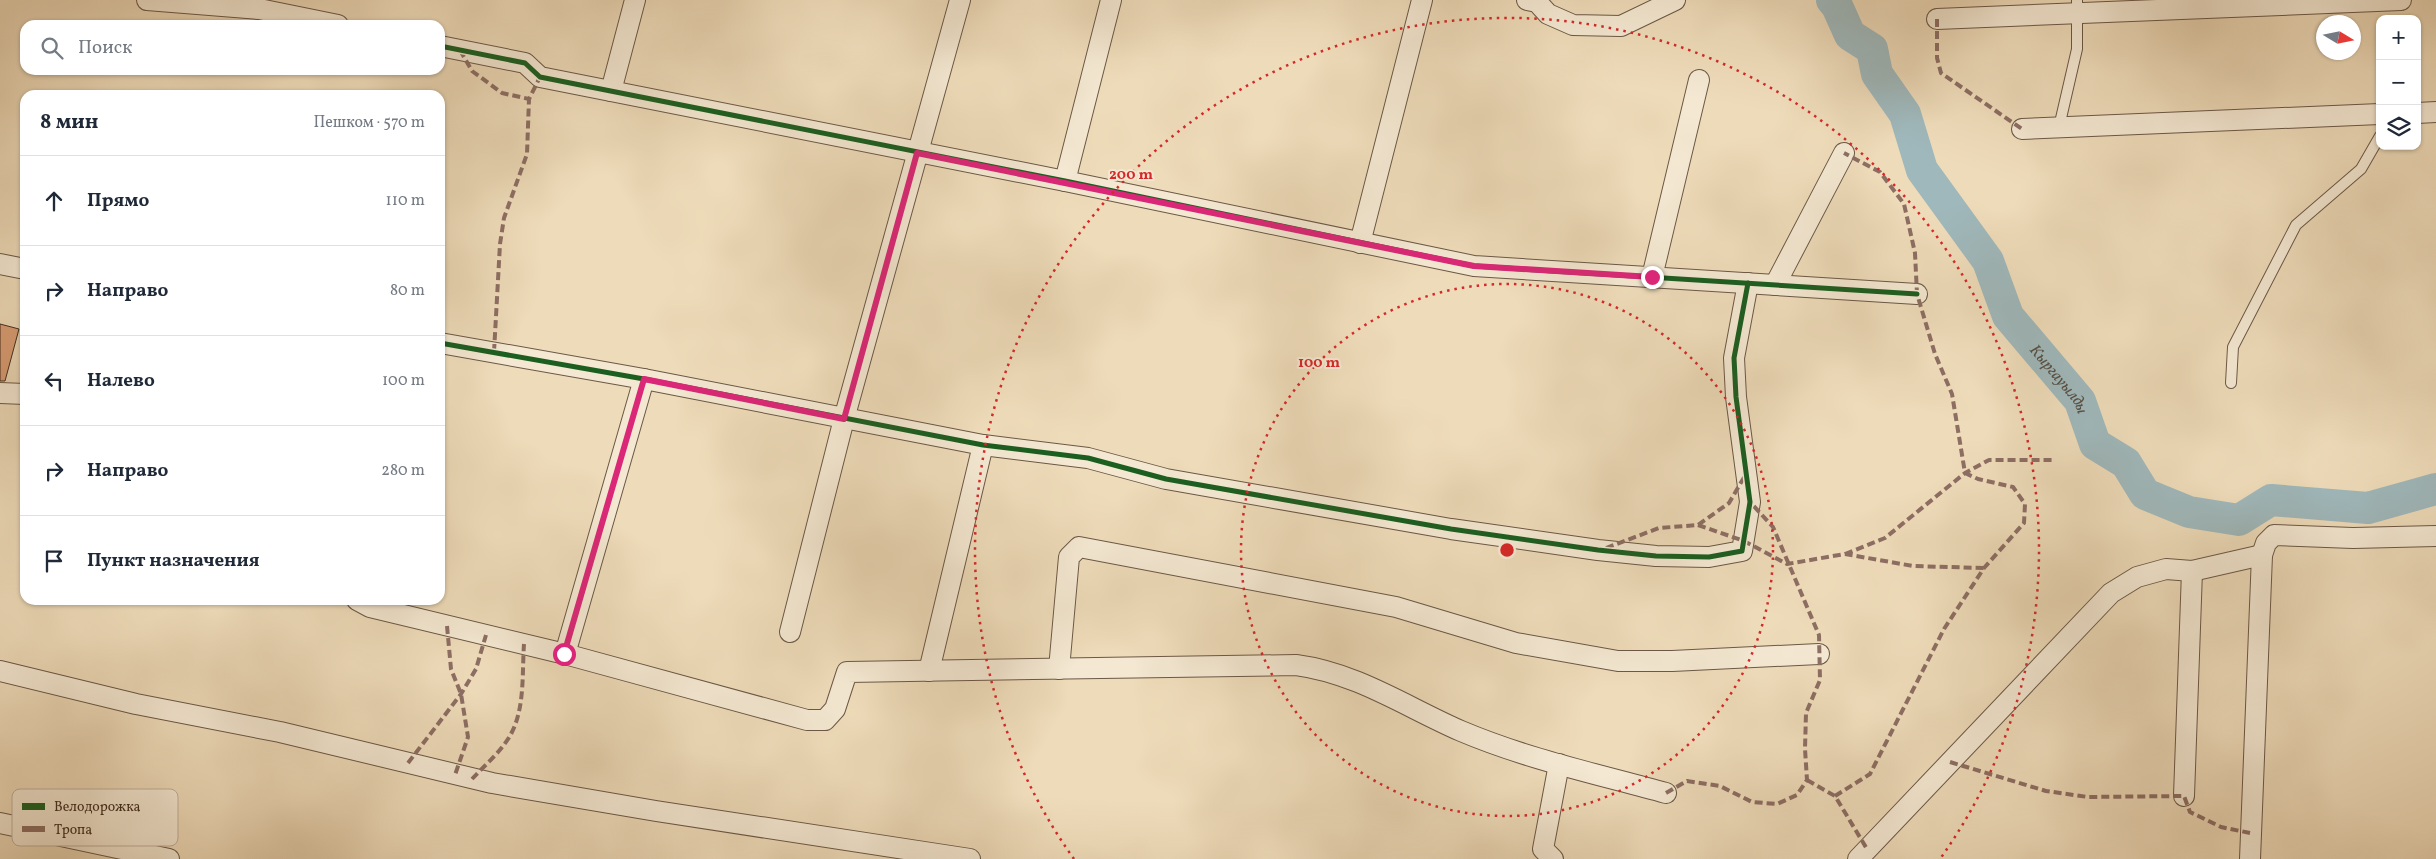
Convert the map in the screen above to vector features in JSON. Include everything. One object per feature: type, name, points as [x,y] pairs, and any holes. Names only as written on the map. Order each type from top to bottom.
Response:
[{"type":"street","points":[[148,0],[259,9],[313,20]]},
{"type":"street","points":[[611,91],[635,0]]},
{"type":"street","points":[[790,632],[844,419],[960,0]]},
{"type":"street","points":[[1065,181],[1111,0]]},
{"type":"street","points":[[1360,243],[1422,0]]},
{"type":"street","points":[[1535,1],[1548,14],[1573,25],[1621,26],[1675,0]]},
{"type":"street","points":[[1937,19],[2078,7],[2401,0]]},
{"type":"street","points":[[445,47],[525,63],[540,77],[1065,181],[1474,266],[1917,294]]},
{"type":"street","points":[[1652,277],[1699,80]]},
{"type":"street","points":[[2421,113],[2436,112]]},
{"type":"street","points":[[2022,129],[2376,114]]},
{"type":"street","points":[[1775,285],[1844,152]]},
{"type":"street","points":[[0,264],[20,268]]},
{"type":"street","points":[[445,344],[644,379],[983,445],[1088,458],[1166,479],[1441,528],[1598,550],[1656,556],[1708,557],[1742,551],[1750,502],[1736,397],[1734,358],[1748,283]]},
{"type":"street","points":[[564,654],[644,379]]},
{"type":"street","points":[[0,393],[20,394]]},
{"type":"street","points":[[929,671],[983,445]]},
{"type":"street","points":[[2250,859],[2262,555],[2266,543],[2274,535],[2353,538],[2436,536]]},
{"type":"street","points":[[1059,669],[1069,557],[1079,547],[1396,607],[1516,643],[1618,661],[1672,661],[1819,654]]},
{"type":"street","points":[[1858,859],[2111,593],[2137,577],[2166,569],[2192,571],[2262,555]]},
{"type":"street","points":[[2184,796],[2192,571]]},
{"type":"street","points":[[366,605],[564,654],[807,720],[825,720],[835,709],[847,672],[1296,665],[1320,668],[1356,680],[1462,731],[1559,764],[1666,793]]},
{"type":"street","points":[[0,671],[136,704],[280,732],[492,783],[656,811],[970,859]]},
{"type":"street","points":[[1553,859],[1544,849],[1559,764]]},
{"type":"street","points":[[108,846],[169,859]]},
{"type":"lane","points":[[2059,127],[2077,49],[2078,7]]},
{"type":"lane","points":[[2230,383],[2233,347],[2296,225],[2361,169],[2376,143]]},
{"type":"building","points":[[0,324],[19,329],[5,381],[0,381]]},
{"type":"waterway","name":"Кыргауылды","points":[[1832,0],[1837,6],[1850,35],[1872,49],[1877,74],[1905,114],[1922,170],[1988,261],[2008,316],[2080,401],[2095,444],[2126,463],[2145,494],[2189,512],[2239,520],[2271,500],[2368,508],[2436,489]]},
{"type":"marked path","points":[[1937,19],[1937,58],[1941,73],[2022,129]]},
{"type":"marked path","points":[[460,50],[472,71],[502,93],[529,99]]},
{"type":"marked path","points":[[494,352],[500,244],[504,218],[527,154],[529,99],[540,77]]},
{"type":"marked path","points":[[1835,796],[1870,774],[1944,629],[1984,568],[2024,523],[2025,504],[2013,487],[1978,479],[1965,473],[1952,394],[1935,354],[1917,294],[1915,253],[1904,204],[1880,172],[1844,153]]},
{"type":"marked path","points":[[1845,554],[1885,538],[1965,473],[1989,460],[2054,460]]},
{"type":"marked path","points":[[1606,548],[1659,528],[1698,525],[1729,503],[1746,474]]},
{"type":"marked path","points":[[1666,793],[1687,781],[1720,786],[1752,802],[1777,804],[1797,795],[1807,780],[1805,749],[1806,713],[1820,680],[1819,635],[1773,527],[1750,502]]},
{"type":"marked path","points":[[1698,525],[1744,541],[1787,564],[1845,554],[1913,566],[1984,568]]},
{"type":"marked path","points":[[447,626],[451,669],[461,694],[468,737],[455,775]]},
{"type":"marked path","points":[[408,763],[461,694],[476,669],[486,635]]},
{"type":"marked path","points":[[472,779],[504,745],[516,722],[521,700],[524,644]]},
{"type":"marked path","points":[[1950,762],[2046,791],[2088,797],[2184,796],[2190,812],[2221,827],[2250,833]]},
{"type":"marked path","points":[[1807,780],[1835,796],[1867,849]]},
{"type":"cycle path","points":[[445,47],[525,63],[540,77],[1065,181],[1474,266],[1917,294]]},
{"type":"cycle path","points":[[445,344],[644,379],[983,445],[1088,458],[1166,479],[1451,529],[1598,550],[1656,556],[1709,557],[1742,551],[1750,502],[1736,397],[1734,358],[1748,283]]},
{"type":"route","points":[[564,654],[644,379],[844,419],[917,153],[1065,181],[1474,266],[1652,277]]}]
